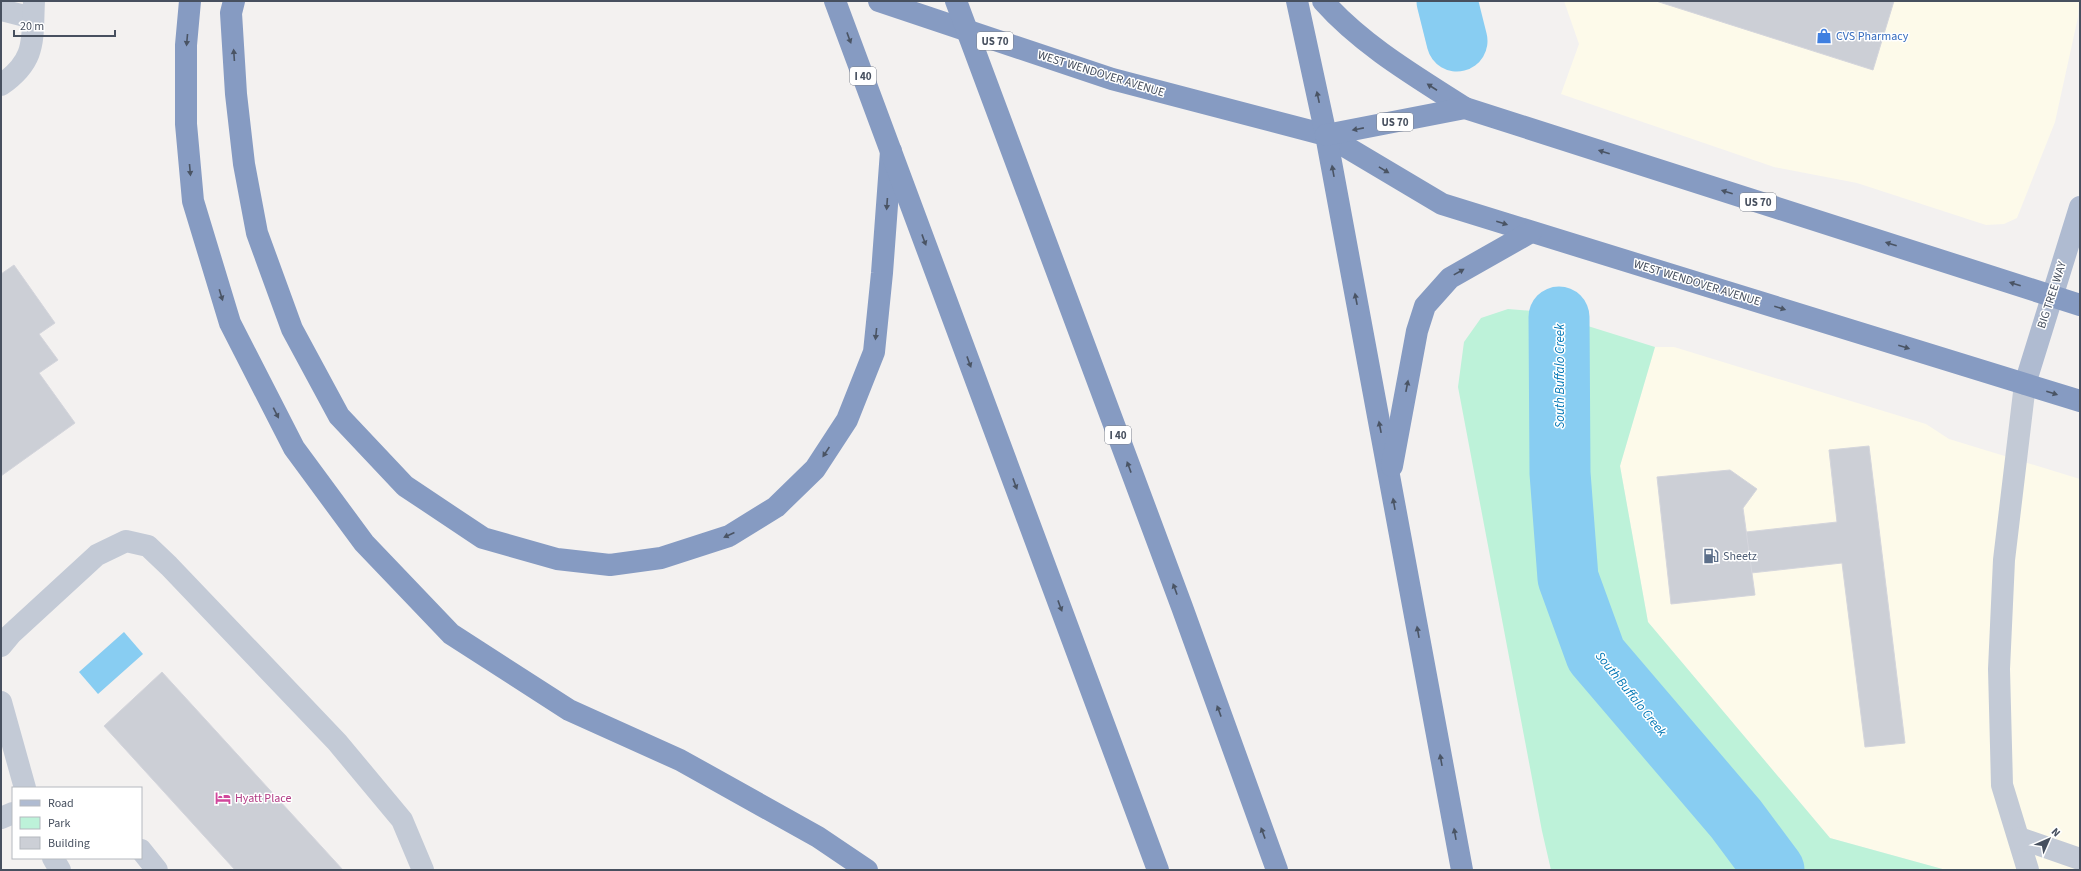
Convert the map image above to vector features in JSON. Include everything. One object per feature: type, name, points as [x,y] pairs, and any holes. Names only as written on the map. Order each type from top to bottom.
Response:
[{"type":"highway","points":[[190,1],[186,45],[186,124],[193,201],[230,323],[294,448],[364,543],[451,634],[569,710],[680,760],[818,837],[867,870]]},
{"type":"highway","points":[[234,1],[231,13],[236,94],[244,164],[257,233],[292,329],[339,416],[405,486],[483,538],[557,559],[610,565],[661,558],[729,536],[776,507],[814,469],[847,420],[874,352],[882,273],[891,151]]},
{"type":"highway","name":"I 40","points":[[835,1],[1158,870]]},
{"type":"highway","name":"WEST WENDOVER AVENUE","points":[[879,1],[1112,79],[1326,136],[1442,204],[2080,402]]},
{"type":"highway","name":"I 40","points":[[956,1],[1182,607],[1277,870]]},
{"type":"highway","points":[[1297,1],[1326,136],[1462,870]]},
{"type":"highway","points":[[1323,1],[1338,18],[1396,63],[1465,108]]},
{"type":"highway","name":"WEST WENDOVER AVENUE","points":[[1326,136],[1465,108],[2080,305]]},
{"type":"highway","points":[[1390,479],[1417,331],[1425,306],[1450,278],[1531,232]]},
{"type":"main road","name":"BIG TREE WAY","points":[[2025,384],[2080,207]]},
{"type":"lane","points":[[1,10],[33,10],[32,43],[26,62],[10,79],[1,85]]},
{"type":"lane","points":[[2025,384],[2004,560],[1999,669],[2002,785],[2028,870]]},
{"type":"lane","points":[[1,646],[11,634],[97,555],[126,541],[148,546],[169,566],[337,742],[402,820],[423,870]]},
{"type":"lane","points":[[1,702],[24,787]]},
{"type":"lane","points":[[1,818],[12,814]]},
{"type":"lane","points":[[2019,838],[2080,859]]},
{"type":"lane","points":[[142,851],[157,870]]},
{"type":"lane","points":[[54,859],[60,870]]},
{"type":"shaded area","points":[[1564,1],[2079,1],[2078,17],[2055,122],[2017,218],[2004,224],[1986,225],[1857,183],[1774,167],[1561,94],[1579,44]]},
{"type":"shaded area","points":[[1655,347],[1674,347],[1926,424],[1949,439],[2080,479],[2080,870],[1946,870],[1830,838],[1648,622],[1620,466]]},
{"type":"green space","points":[[1508,309],[1543,312],[1655,347],[1620,466],[1648,622],[1830,838],[1946,870],[1551,870],[1542,831],[1458,387],[1464,342],[1481,318]]},
{"type":"water","points":[[124,632],[143,654],[98,694],[79,672]]},
{"type":"building","name":"CVS Pharmacy","points":[[1656,1],[1894,1],[1873,70]]},
{"type":"building","points":[[14,265],[55,323],[39,334],[58,360],[39,373],[75,423],[1,476],[1,274]]},
{"type":"building","points":[[1869,446],[1905,743],[1865,747],[1842,563],[1751,573],[1746,532],[1837,522],[1829,450]]},
{"type":"building","points":[[1730,470],[1757,489],[1743,508],[1755,595],[1671,604],[1657,477]]},
{"type":"building","name":"Hyatt Place","points":[[162,672],[343,870],[235,870],[104,726]]},
{"type":"waterway","name":"South Buffalo Creek","points":[[1447,1],[1457,41]]},
{"type":"waterway","name":"South Buffalo Creek","points":[[1559,317],[1560,473],[1568,578],[1596,655],[1736,819],[1774,870]]},
{"type":"place","name":"CVS Pharmacy","points":[[1824,36]]},
{"type":"place","name":"Sheetz","points":[[1711,556]]},
{"type":"place","name":"Hyatt Place","points":[[223,798]]}]
